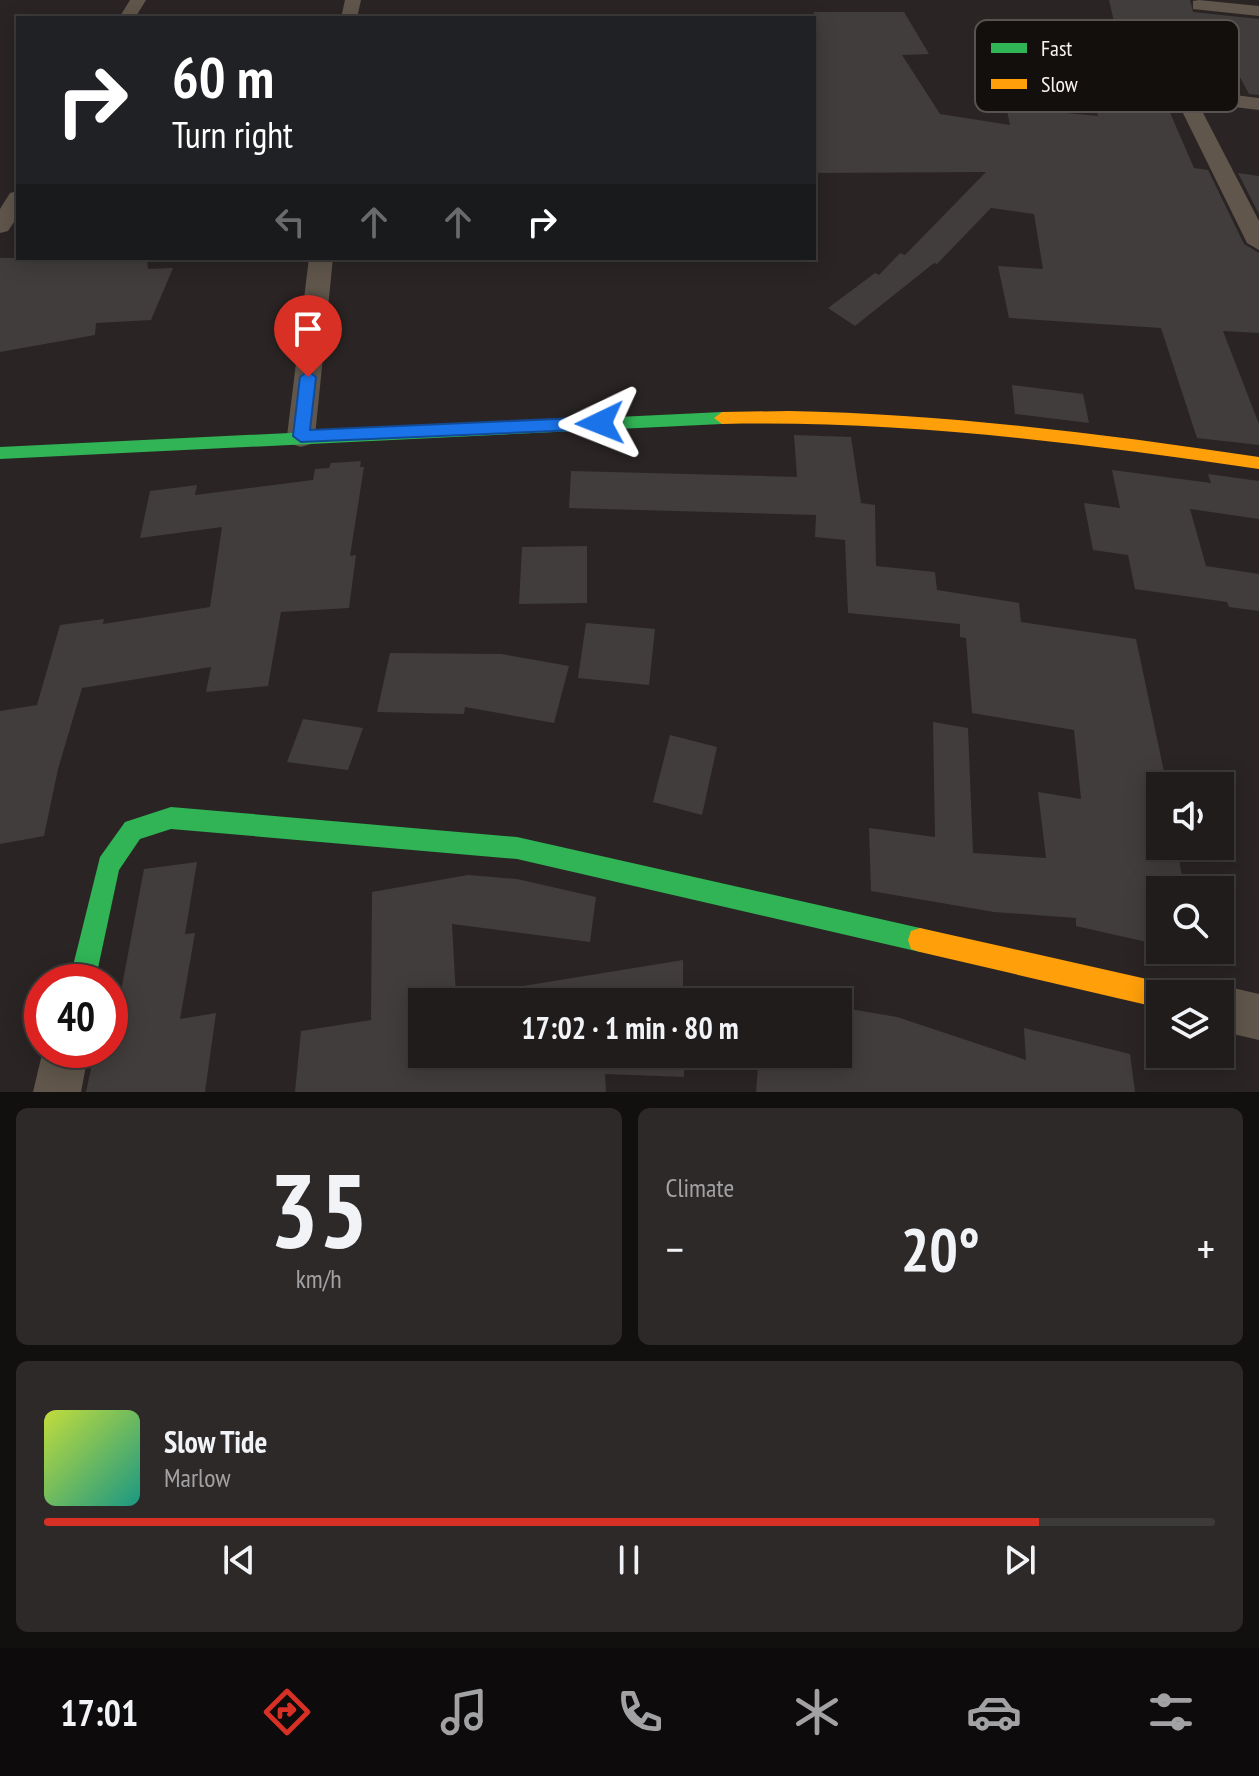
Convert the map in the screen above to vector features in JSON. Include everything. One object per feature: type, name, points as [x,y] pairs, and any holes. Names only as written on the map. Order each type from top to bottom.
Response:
[{"type":"street","points":[[1199,5],[1259,11]]},
{"type":"street","points":[[1239,102],[1259,104]]},
{"type":"street","points":[[1193,112],[1259,243]]},
{"type":"street","points":[[0,226],[16,201]]},
{"type":"street","points":[[301,436],[321,260]]},
{"type":"street","points":[[0,453],[301,436],[750,417],[850,416],[1068,435],[1259,463]]},
{"type":"street","points":[[86,964],[108,865],[133,830],[171,818],[517,848],[1146,992]]},
{"type":"street","points":[[1234,1011],[1259,1017]]},
{"type":"street","points":[[57,1092],[62,1068]]},
{"type":"building","points":[[1109,0],[1190,0],[1193,12],[1259,19],[1259,95],[1249,94],[1239,75],[1239,20],[1114,20]]},
{"type":"building","points":[[814,12],[904,12],[929,54],[902,55],[940,114],[1010,125],[1007,112],[1098,116],[1097,112],[1170,112],[1194,168],[1208,170],[1244,244],[1259,253],[1259,333],[1223,331],[1259,424],[1259,445],[1197,438],[1161,328],[1009,318],[998,266],[1043,269],[1034,214],[991,208],[937,264],[934,263],[855,326],[828,308],[875,273],[879,275],[900,253],[905,255],[986,172],[816,173]]},
{"type":"building","points":[[1238,173],[1259,176],[1259,214]]},
{"type":"building","points":[[0,258],[147,260],[148,269],[173,268],[151,320],[96,323],[95,335],[0,352]]},
{"type":"building","points":[[1012,385],[1083,394],[1089,423],[1015,414]]},
{"type":"building","points":[[794,435],[851,437],[861,503],[875,505],[876,566],[935,572],[937,590],[1019,603],[1021,622],[1136,639],[1164,772],[1146,772],[1146,860],[1179,860],[1182,876],[1146,876],[1146,942],[1076,926],[1076,918],[994,912],[871,891],[869,828],[935,837],[933,722],[968,728],[973,853],[1046,858],[1038,792],[1081,799],[1074,730],[972,713],[966,638],[960,637],[960,624],[848,613],[845,540],[815,537],[816,515],[569,508],[571,471],[797,477]]},
{"type":"building","points":[[361,461],[360,467],[364,467],[350,556],[356,555],[349,608],[281,612],[268,686],[206,692],[211,667],[82,688],[58,769],[44,836],[0,844],[0,711],[37,705],[60,625],[104,619],[103,624],[210,607],[222,527],[140,538],[150,491],[197,485],[195,495],[313,480],[315,469],[329,468],[331,463]]},
{"type":"building","points":[[1112,470],[1211,483],[1208,474],[1259,481],[1259,519],[1190,509],[1206,566],[1259,574],[1259,611],[1229,607],[1227,602],[1135,589],[1128,555],[1093,550],[1084,503],[1120,508]]},
{"type":"building","points":[[587,546],[587,603],[519,604],[522,547]]},
{"type":"building","points":[[586,623],[655,629],[649,685],[578,678]]},
{"type":"building","points":[[390,653],[501,654],[569,666],[554,723],[465,707],[464,714],[377,712]]},
{"type":"building","points":[[303,719],[363,728],[348,770],[287,762]]},
{"type":"building","points":[[670,735],[717,747],[702,815],[653,802]]},
{"type":"building","points":[[197,862],[185,934],[195,933],[180,1019],[216,1013],[205,1092],[86,1092],[91,1068],[128,1068],[126,964],[144,869]]},
{"type":"building","points":[[468,875],[517,879],[596,897],[590,942],[452,924],[456,988],[408,988],[408,1068],[684,1068],[684,1077],[605,1074],[606,1092],[295,1092],[301,1031],[371,1020],[372,892]]},
{"type":"building","points":[[683,960],[683,988],[511,988]]},
{"type":"building","points":[[852,1009],[897,1017],[1026,1060],[1024,1028],[1130,1054],[1135,1092],[756,1092],[758,1068],[852,1068]]},
{"type":"traffic: fast","points":[[0,453],[722,418]]},
{"type":"traffic: fast","points":[[86,964],[108,865],[133,830],[171,818],[517,848],[920,940]]},
{"type":"traffic: slow","points":[[722,418],[857,418],[924,422],[1059,435],[1259,463]]},
{"type":"traffic: slow","points":[[920,940],[1146,992]]},
{"type":"route","points":[[308,377],[301,436],[600,423]]}]
